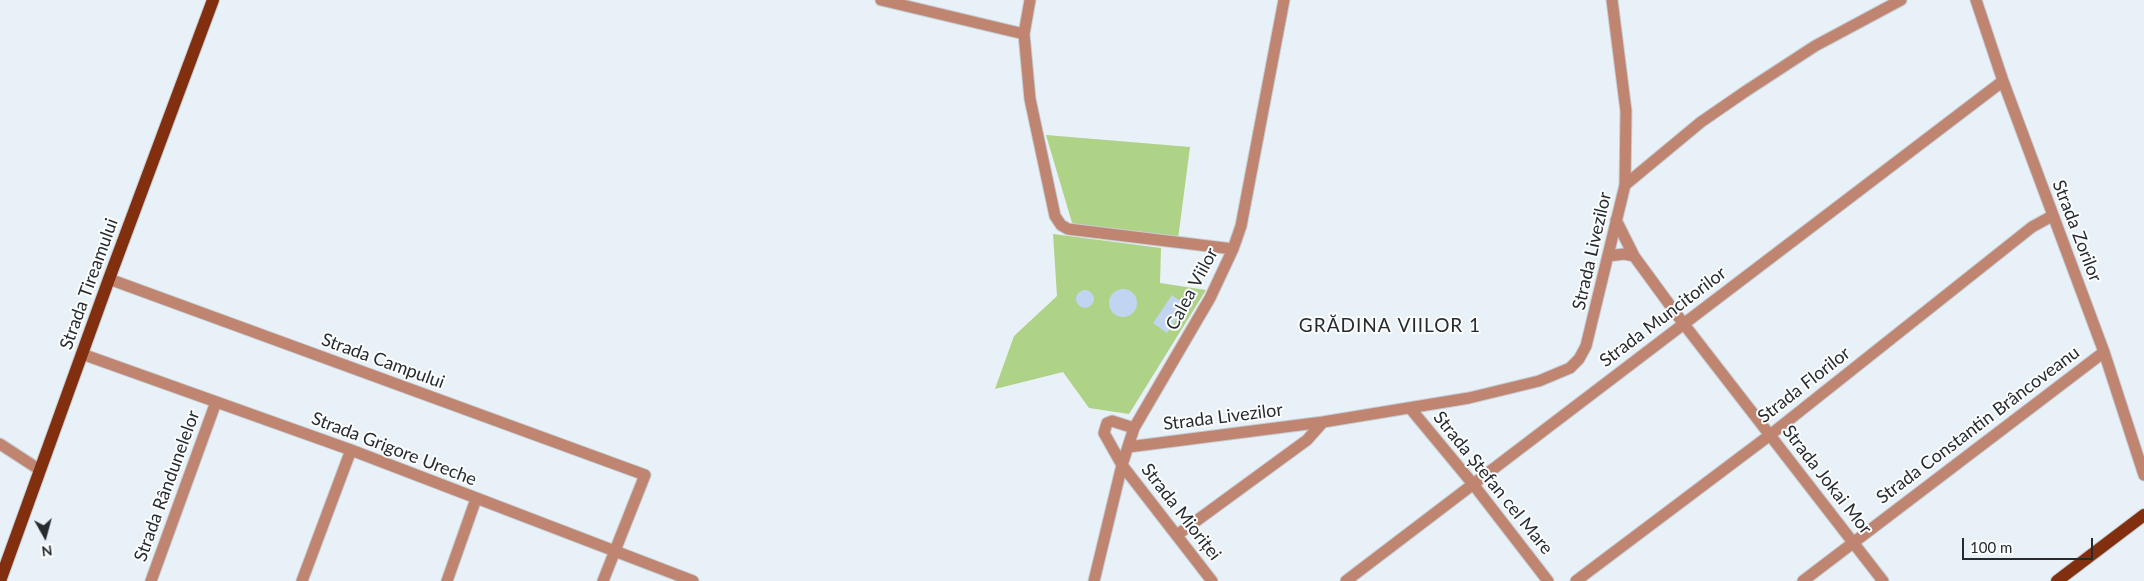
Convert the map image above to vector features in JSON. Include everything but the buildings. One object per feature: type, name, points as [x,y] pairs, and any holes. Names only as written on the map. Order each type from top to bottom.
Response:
[{"type":"main road","name":"Strada Tireamului","points":[[0,581],[212,0]]},
{"type":"main road","points":[[2057,581],[2144,514]]},
{"type":"street","points":[[881,0],[1024,34]]},
{"type":"street","points":[[1030,0],[1024,34],[1030,99],[1055,216],[1061,225],[1068,229],[1233,248]]},
{"type":"street","name":"Calea Viilor","points":[[1094,581],[1122,465],[1134,428],[1210,298],[1241,226],[1284,0]]},
{"type":"street","points":[[1612,0],[1626,111],[1625,185]]},
{"type":"street","name":"Strada Livezilor","points":[[1128,447],[1323,422],[1469,398],[1539,381],[1570,368],[1579,359],[1586,346],[1625,185],[1702,122],[1746,91],[1815,46],[1901,0]]},
{"type":"street","name":"Strada Zorilor","points":[[1976,0],[2002,82],[2104,352],[2144,475]]},
{"type":"street","name":"Strada Muncitorilor","points":[[1346,581],[2002,82]]},
{"type":"street","name":"Strada Florilor","points":[[1576,581],[1770,435],[2024,234],[2052,216]]},
{"type":"street","name":"Strada Jokai Mor","points":[[1616,220],[1634,256],[1683,323],[1883,581]]},
{"type":"street","points":[[1608,256],[1624,254],[1634,256]]},
{"type":"street","name":"Strada Campului","points":[[109,279],[645,475],[614,552]]},
{"type":"street","name":"Strada Constantin Brâncoveanu","points":[[1803,581],[2104,352]]},
{"type":"street","name":"Strada Grigore Ureche","points":[[82,354],[351,450],[693,581]]},
{"type":"street","name":"Strada Rândunelelor","points":[[151,581],[216,402]]},
{"type":"street","name":"Strada Ștefan cel Mare","points":[[1410,408],[1473,484],[1548,581]]},
{"type":"street","name":"Strada Mioriței","points":[[1134,428],[1112,421],[1107,423],[1104,433],[1122,465],[1212,581]]},
{"type":"street","points":[[1177,535],[1307,440],[1323,422]]},
{"type":"street","points":[[0,444],[40,470]]},
{"type":"street","points":[[302,581],[351,450]]},
{"type":"street","points":[[447,581],[476,499]]},
{"type":"street","points":[[603,581],[614,552]]},
{"type":"green space","points":[[1046,135],[1190,147],[1178,239],[1073,226]]},
{"type":"green space","points":[[1053,234],[1161,248],[1160,283],[1206,290],[1129,414],[1089,408],[1063,372],[995,389],[1014,336],[1057,296]]},
{"type":"water","points":[[1123,289],[1133,293],[1137,303],[1133,313],[1123,317],[1113,313],[1109,303],[1113,293]]},
{"type":"water","points":[[1085,290],[1091,293],[1094,299],[1091,305],[1085,308],[1079,305],[1076,299],[1079,293]]},
{"type":"water","points":[[1172,295],[1186,305],[1167,333],[1153,323]]},
{"type":"district","name":"GRĂDINA VIILOR 1","points":[[1390,326]]}]
